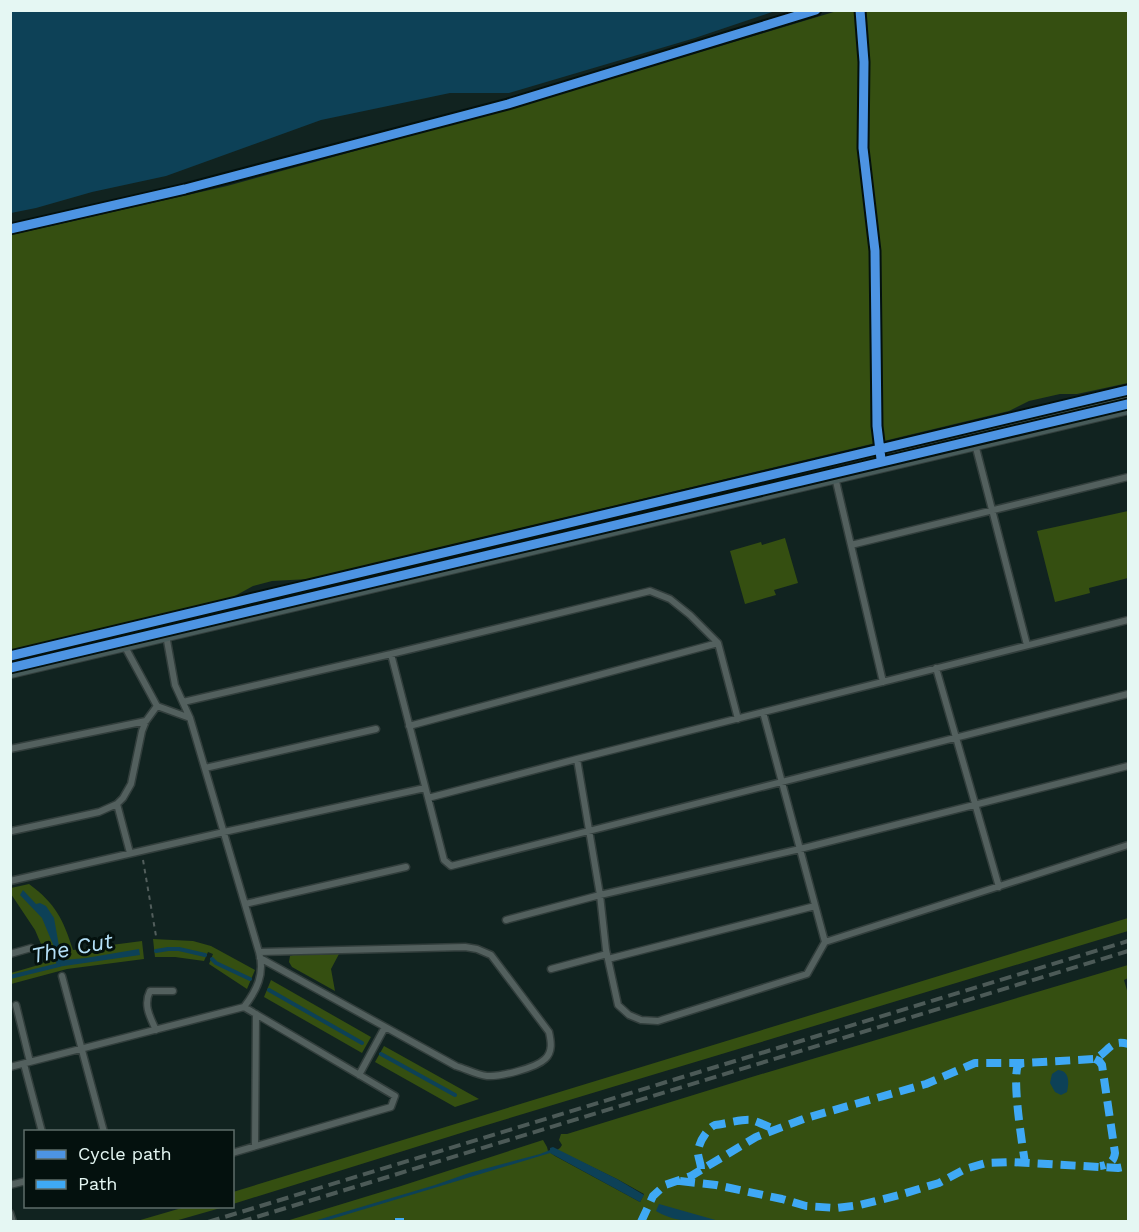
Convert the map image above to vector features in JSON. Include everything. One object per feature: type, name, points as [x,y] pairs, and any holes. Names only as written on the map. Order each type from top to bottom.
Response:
[{"type":"main road","points":[[10,668],[1128,405]]},
{"type":"lane","points":[[974,441],[1028,645]]},
{"type":"lane","points":[[834,474],[883,682]]},
{"type":"lane","points":[[851,545],[1128,477]]},
{"type":"lane","points":[[183,702],[650,591],[670,599],[718,643],[738,719]]},
{"type":"lane","points":[[428,798],[1128,620]]},
{"type":"lane","points":[[10,1067],[244,1007],[253,996],[261,973],[260,955],[190,718],[175,685],[165,631]]},
{"type":"lane","points":[[122,642],[157,706],[190,718]]},
{"type":"lane","points":[[409,726],[718,643]]},
{"type":"lane","points":[[391,654],[444,860],[451,866],[1128,694]]},
{"type":"lane","points":[[936,668],[999,887]]},
{"type":"lane","points":[[12,831],[99,812],[117,804],[130,784],[140,737],[146,721],[157,706]]},
{"type":"lane","points":[[763,712],[825,942]]},
{"type":"lane","points":[[10,749],[146,721]]},
{"type":"lane","points":[[205,768],[376,729]]},
{"type":"lane","points":[[577,759],[600,895],[607,957],[618,1005],[629,1015],[641,1020],[658,1021],[807,974],[825,942],[1128,845]]},
{"type":"lane","points":[[506,920],[1128,766]]},
{"type":"lane","points":[[10,881],[425,788]]},
{"type":"lane","points":[[117,804],[130,853]]},
{"type":"lane","points":[[245,904],[406,867]]},
{"type":"lane","points":[[551,969],[815,906]]},
{"type":"lane","points":[[10,954],[31,948]]},
{"type":"lane","points":[[477,949],[491,955],[549,1032],[552,1043],[549,1053],[545,1060],[525,1069],[501,1076],[484,1076],[456,1066],[260,955],[477,949]]},
{"type":"lane","points":[[62,976],[104,1130]]},
{"type":"lane","points":[[156,1030],[147,1010],[147,998],[150,992],[173,991]]},
{"type":"lane","points":[[16,1005],[42,1130]]},
{"type":"lane","points":[[234,1151],[391,1107],[395,1096],[244,1007]]},
{"type":"lane","points":[[255,1146],[256,1014]]},
{"type":"lane","points":[[359,1075],[385,1027]]},
{"type":"lane","points":[[10,1213],[13,1221]]},
{"type":"path","points":[[141,851],[156,936]]},
{"type":"green space","points":[[837,11],[1128,11],[1128,383],[1029,401],[1009,411],[309,579],[272,581],[253,586],[233,597],[11,650],[11,235],[227,186],[519,106]]},
{"type":"green space","points":[[1128,511],[1128,578],[1089,588],[1090,593],[1055,602],[1037,531]]},
{"type":"green space","points":[[785,538],[798,583],[774,590],[776,595],[745,604],[730,551]]},
{"type":"green space","points":[[29,884],[52,905],[66,929],[73,950],[142,941],[144,959],[67,969],[11,984],[11,973],[42,964],[47,958],[35,930],[11,894],[11,888]]},
{"type":"green space","points":[[1128,918],[1128,931],[234,1204],[234,1192]]},
{"type":"green space","points":[[153,939],[193,941],[211,946],[255,970],[247,989],[209,964],[213,954],[208,952],[204,961],[155,957]]},
{"type":"green space","points":[[339,954],[331,969],[335,991],[292,967],[289,962],[290,956],[293,955]]},
{"type":"green space","points":[[1128,965],[1128,978],[1124,980],[1128,994],[1128,1221],[410,1222],[397,1219],[393,1222],[283,1222],[543,1140],[548,1151],[555,1156],[640,1202],[644,1194],[557,1150],[562,1145],[559,1140],[561,1134]]},
{"type":"green space","points":[[271,980],[371,1037],[362,1053],[264,997]]},
{"type":"green space","points":[[384,1046],[479,1099],[455,1107],[375,1062]]},
{"type":"green space","points":[[182,1208],[220,1208],[175,1221],[137,1221]]},
{"type":"water","points":[[11,10],[775,11],[695,38],[509,93],[450,93],[321,120],[166,176],[11,213]]},
{"type":"water","points":[[23,890],[36,904],[46,906],[54,918],[61,957],[64,960],[139,949],[140,955],[57,967],[57,954],[42,918],[20,895]]},
{"type":"water","points":[[1058,1070],[1067,1075],[1068,1081],[1067,1092],[1061,1095],[1055,1092],[1050,1083],[1052,1074]]},
{"type":"water","points":[[553,1147],[644,1195],[640,1202],[550,1153],[325,1221],[314,1221],[469,1173],[540,1154]]},
{"type":"water","points":[[659,1204],[719,1221],[671,1218],[656,1211]]},
{"type":"waterway","name":"The Cut","points":[[156,951],[179,949],[205,955]]},
{"type":"waterway","name":"The Cut","points":[[212,959],[250,979]]},
{"type":"waterway","name":"The Cut","points":[[10,977],[59,965]]},
{"type":"waterway","name":"The Cut","points":[[269,990],[362,1043]]},
{"type":"waterway","name":"The Cut","points":[[381,1054],[455,1095]]},
{"type":"railway","points":[[208,1222],[1128,941]]},
{"type":"railway","points":[[240,1222],[1128,951]]},
{"type":"marked path","points":[[641,1222],[653,1196],[665,1185],[691,1176],[756,1137],[806,1118],[926,1084],[975,1063],[1095,1059],[1114,1044],[1128,1044]]},
{"type":"marked path","points":[[1095,1059],[1102,1065],[1115,1153],[1110,1162],[1100,1166]]},
{"type":"marked path","points":[[1023,1063],[1018,1065],[1016,1084],[1025,1163]]},
{"type":"marked path","points":[[701,1169],[699,1146],[706,1133],[715,1125],[751,1120],[775,1129]]},
{"type":"marked path","points":[[680,1181],[716,1185],[806,1206],[836,1208],[860,1205],[899,1195],[939,1183],[965,1169],[986,1163],[1011,1162],[1118,1168],[1128,1166]]},
{"type":"marked path","points":[[395,1222],[404,1222]]},
{"type":"cycle path","points":[[10,229],[185,189],[508,104],[816,10]]},
{"type":"cycle path","points":[[860,10],[864,62],[863,148],[875,251],[877,426],[881,459]]},
{"type":"cycle path","points":[[10,656],[1128,390]]},
{"type":"cycle path","points":[[10,668],[1128,404]]}]
